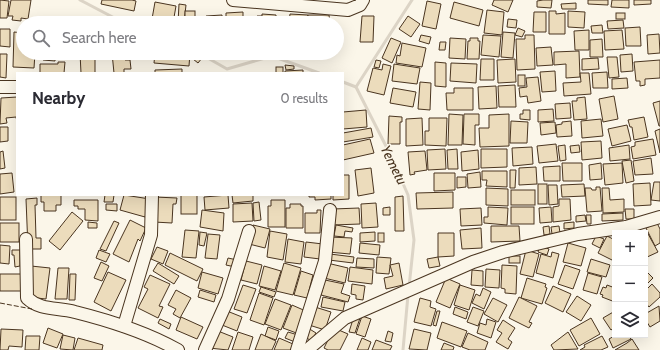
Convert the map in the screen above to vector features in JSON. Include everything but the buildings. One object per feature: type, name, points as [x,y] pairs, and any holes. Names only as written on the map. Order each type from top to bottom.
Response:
[{"type":"street","points":[[233,0],[348,10],[360,5],[363,0]]},
{"type":"street","points":[[0,87],[16,87]]},
{"type":"street","points":[[124,326],[150,235],[152,196]]},
{"type":"street","points":[[297,350],[324,261],[330,210]]},
{"type":"street","points":[[307,350],[345,318],[473,262],[503,252],[578,234],[626,227],[660,217]]},
{"type":"street","points":[[205,350],[228,299],[249,231]]},
{"type":"street","points":[[26,239],[27,298],[35,306],[56,308],[124,326],[178,350]]},
{"type":"waterway","points":[[80,0],[111,16]]},
{"type":"waterway","name":"Yemetu","points":[[409,287],[414,240],[408,195],[391,156],[356,87],[412,0]]},
{"type":"waterway","points":[[211,60],[227,69],[258,60]]},
{"type":"waterway","points":[[283,60],[316,72]]},
{"type":"waterway","points":[[344,82],[356,87]]},
{"type":"waterway","name":"Yemetu","points":[[403,350],[408,295]]},
{"type":"fence","points":[[0,303],[32,309]]}]
